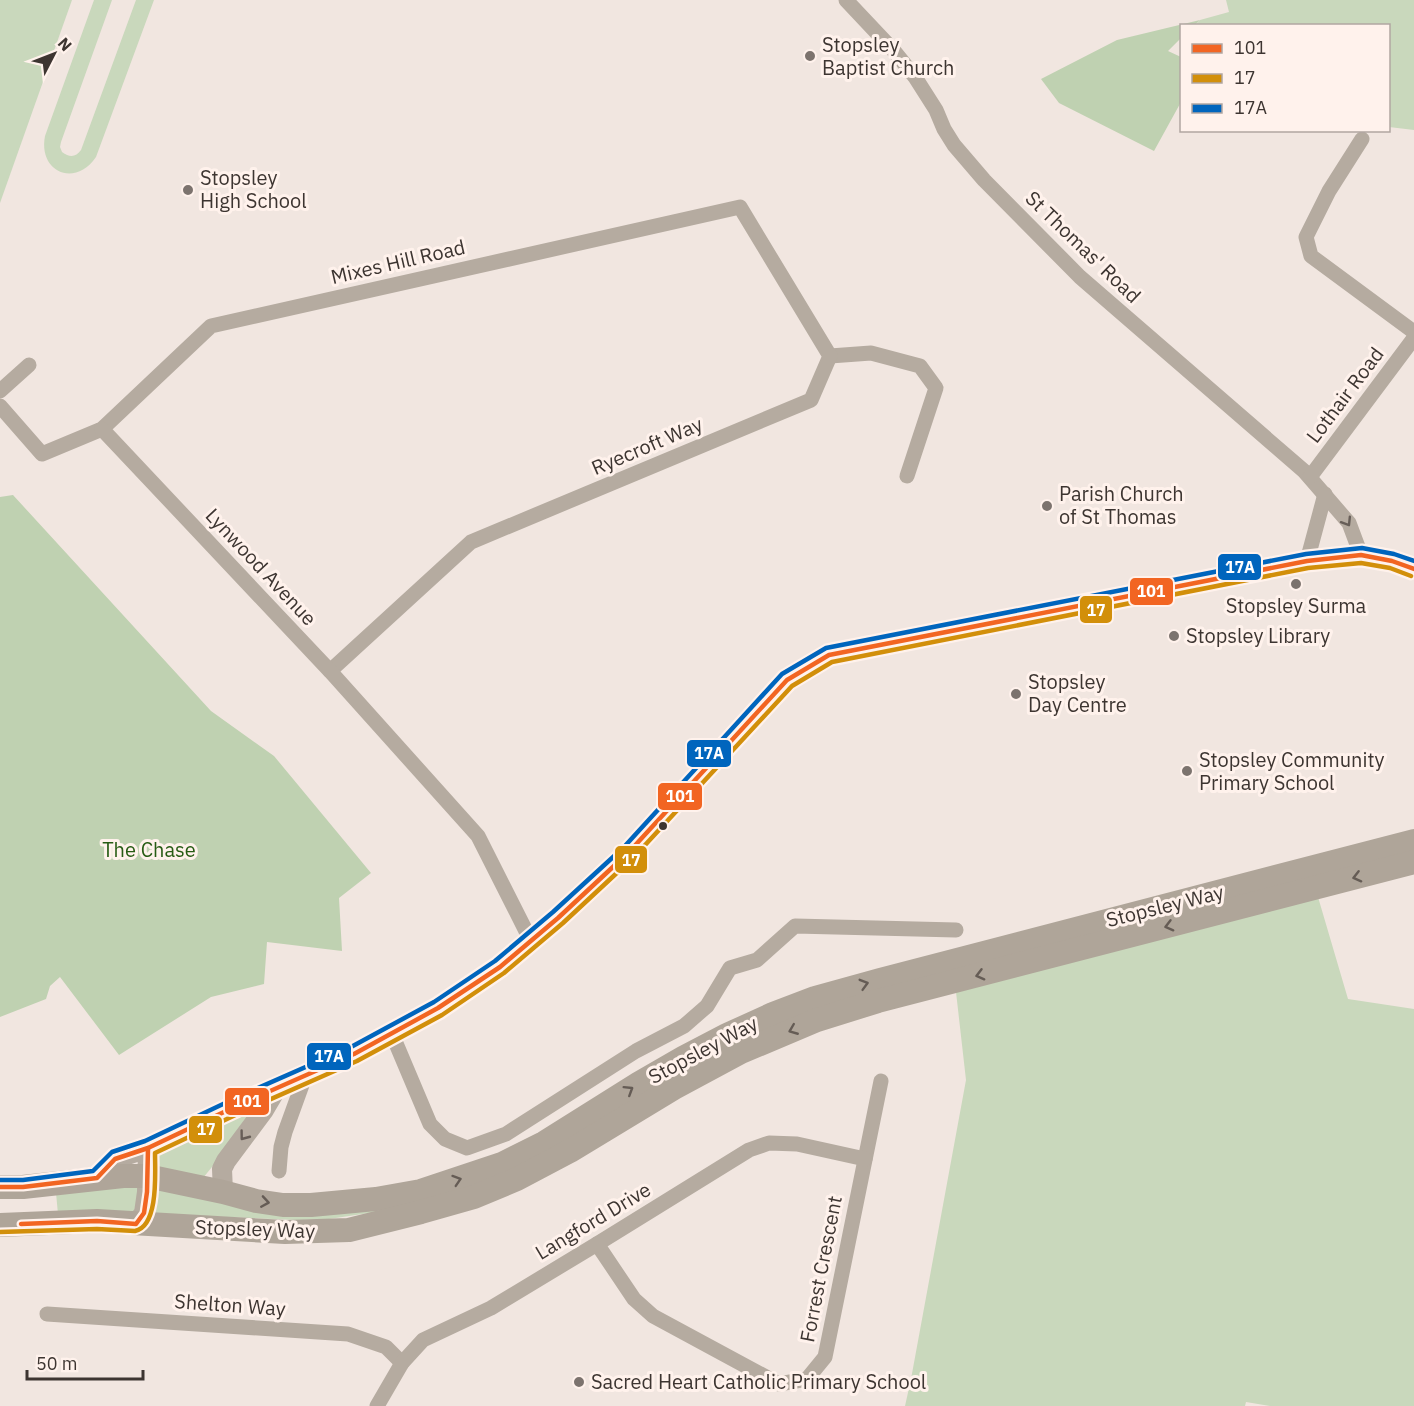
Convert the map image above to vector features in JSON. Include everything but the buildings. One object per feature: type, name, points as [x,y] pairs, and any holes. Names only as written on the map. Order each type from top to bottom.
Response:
[{"type":"main road","name":"Stopsley Way","points":[[0,1187],[147,1176],[283,1205],[311,1205],[376,1199],[421,1191],[502,1164],[544,1143],[683,1058],[773,1014],[815,998],[1414,841]]},
{"type":"main road","name":"Stopsley Way","points":[[0,1226],[97,1221],[285,1232],[349,1230],[421,1212],[474,1197],[517,1179],[741,1052],[817,1020],[878,1001],[1414,862]]},
{"type":"street","name":"St Thomas' Road","points":[[846,0],[915,77],[954,145],[984,180],[1080,277],[1310,477],[1349,523],[1361,555]]},
{"type":"street","points":[[1362,139],[1329,191],[1306,237],[1311,256],[1414,332]]},
{"type":"street","name":"Mixes Hill Road","points":[[102,429],[211,326],[740,207],[830,356]]},
{"type":"street","name":"Lothair Road","points":[[1310,477],[1414,338]]},
{"type":"street","points":[[830,356],[871,353],[920,366],[936,388],[907,476]]},
{"type":"street","name":"Ryecroft Way","points":[[330,671],[471,542],[811,400],[830,356]]},
{"type":"street","points":[[0,391],[29,365]]},
{"type":"street","points":[[0,406],[42,453],[102,429]]},
{"type":"street","name":"Lynwood Avenue","points":[[102,429],[330,671],[478,836],[531,941]]},
{"type":"street","points":[[1307,561],[1324,494]]},
{"type":"street","points":[[97,1178],[115,1159],[148,1148],[354,1054],[438,1008],[500,967],[558,918],[629,852],[787,680],[829,655],[1307,561],[1361,555],[1392,561],[1414,569]]},
{"type":"street","name":"Stopsley Way","points":[[392,1034],[430,1124],[445,1139],[467,1148],[506,1134],[636,1051],[684,1026],[707,1006],[730,968],[757,960],[795,926],[956,930]]},
{"type":"street","points":[[279,1171],[283,1139],[306,1074]]},
{"type":"street","name":"Forrest Crescent","points":[[597,1244],[634,1299],[653,1316],[779,1384],[807,1380],[825,1357],[881,1081]]},
{"type":"street","points":[[223,1192],[222,1169],[226,1161],[264,1110],[277,1088]]},
{"type":"street","name":"Langford Drive","points":[[377,1406],[402,1363],[423,1340],[491,1308],[749,1150],[769,1143],[796,1144],[865,1159]]},
{"type":"street","points":[[136,1224],[144,1213],[148,1148]]},
{"type":"street","name":"Shelton Way","points":[[47,1314],[348,1334],[386,1347],[402,1363]]},
{"type":"green space","points":[[0,0],[72,0],[0,203]]},
{"type":"green space","points":[[94,0],[112,0],[61,142],[62,152],[70,156],[81,150],[136,0],[154,0],[96,157],[78,172],[60,172],[47,159],[44,149],[45,136]]},
{"type":"green space","points":[[1226,0],[1414,0],[1414,130],[1390,127],[1390,24],[1197,24],[1200,20],[1229,12]]},
{"type":"green space","points":[[1200,20],[1196,24],[1183,24]]},
{"type":"green space","points":[[1180,25],[1180,39],[1168,51],[1180,57],[1180,104],[1154,151],[1059,103],[1041,79],[1117,40]]},
{"type":"green space","name":"The Chase","points":[[13,495],[211,711],[274,756],[371,873],[339,898],[342,951],[267,942],[264,984],[211,997],[119,1055],[60,977],[50,986],[46,999],[0,1017],[0,497]]},
{"type":"green space","points":[[1318,897],[1348,999],[1414,1009],[1414,1406],[1270,1406],[1246,1402],[1245,1406],[905,1406],[966,1080],[956,992]]},
{"type":"green space","points":[[953,975],[396,1209],[329,1219],[297,1220],[156,1214],[154,1211],[154,1190],[374,1208],[619,1106]]},
{"type":"green space","points":[[250,1112],[233,1141],[203,1178],[158,1169],[154,1162],[165,1149]]},
{"type":"green space","points":[[140,1185],[133,1212],[58,1214],[56,1193]]},
{"type":"transit line","name":"17A","points":[[0,1180],[23,1180],[93,1171],[112,1152],[145,1141],[351,1047],[434,1002],[495,961],[553,912],[624,847],[782,674],[826,648],[1306,554],[1362,548],[1394,554],[1414,561]]},
{"type":"transit line","name":"101","points":[[0,1187],[23,1187],[97,1178],[115,1159],[148,1148],[354,1054],[438,1008],[500,967],[558,918],[629,852],[787,680],[829,655],[1307,561],[1361,555],[1392,561],[1414,569]]},
{"type":"transit line","name":"17","points":[[0,1232],[97,1229],[135,1231],[143,1227],[152,1209],[154,1197],[155,1153],[357,1061],[442,1015],[504,973],[563,923],[634,857],[792,686],[832,662],[1308,568],[1361,563],[1390,568],[1411,576]]},
{"type":"transit line","name":"101","points":[[21,1224],[97,1221],[136,1224],[144,1213],[148,1148]]},
{"type":"place","name":"Stopsley Baptist Church","points":[[810,56]]},
{"type":"place","name":"Stopsley High School","points":[[188,190]]},
{"type":"place","name":"Parish Church of St Thomas","points":[[1047,506]]},
{"type":"place","name":"Stopsley Surma","points":[[1296,584]]},
{"type":"place","name":"Stopsley Library","points":[[1174,636]]},
{"type":"place","name":"Stopsley Day Centre","points":[[1016,694]]},
{"type":"place","name":"Stopsley Community Primary School","points":[[1187,771]]},
{"type":"place","name":"Sacred Heart Catholic Primary School","points":[[579,1382]]}]
